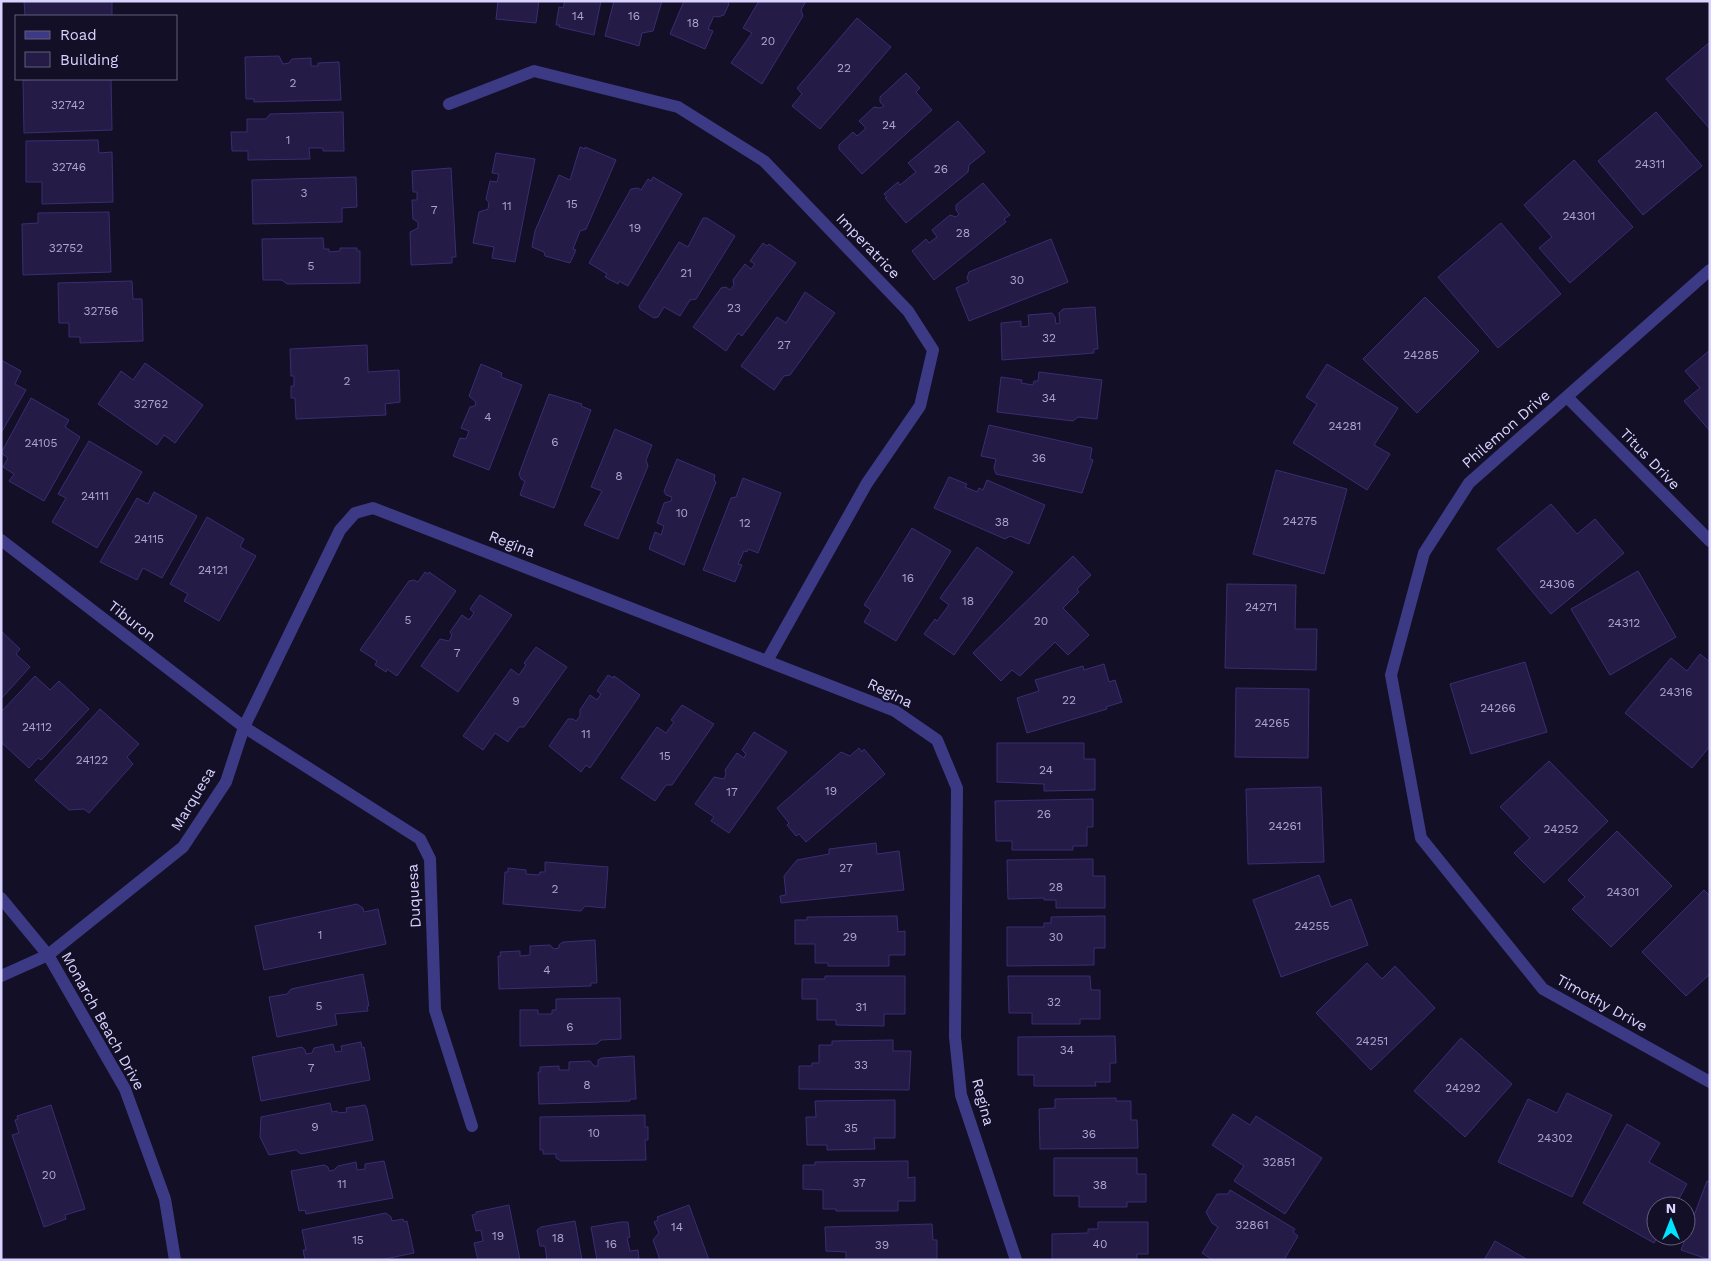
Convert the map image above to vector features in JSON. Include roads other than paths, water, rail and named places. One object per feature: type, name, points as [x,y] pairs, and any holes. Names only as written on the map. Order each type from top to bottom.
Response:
[{"type":"street","name":"Imperatrice","points":[[449,104],[534,71],[678,107],[764,161],[908,311],[933,350],[920,406],[867,483],[768,659]]},
{"type":"street","name":"Philemon Drive","points":[[1421,838],[1392,675],[1424,553],[1469,483],[1568,398],[1710,270]]},
{"type":"street","name":"Titus Drive","points":[[1568,398],[1683,516],[1710,541]]},
{"type":"street","name":"Regina","points":[[356,514],[373,508],[768,659],[895,711],[937,740],[956,788],[955,1037],[961,1095],[1016,1260]]},
{"type":"street","name":"Marquesa","points":[[1,976],[48,955],[183,847],[226,782],[244,727],[340,530],[356,514]]},
{"type":"street","name":"Tiburon","points":[[1,540],[244,727]]},
{"type":"street","name":"Duquesa","points":[[244,727],[420,839],[430,859],[435,1010],[472,1126]]},
{"type":"street","name":"Timothy Drive","points":[[1421,838],[1543,989],[1710,1082]]},
{"type":"street","name":"Monarch Beach Drive","points":[[1,898],[48,955],[125,1090],[165,1200],[175,1260]]}]
